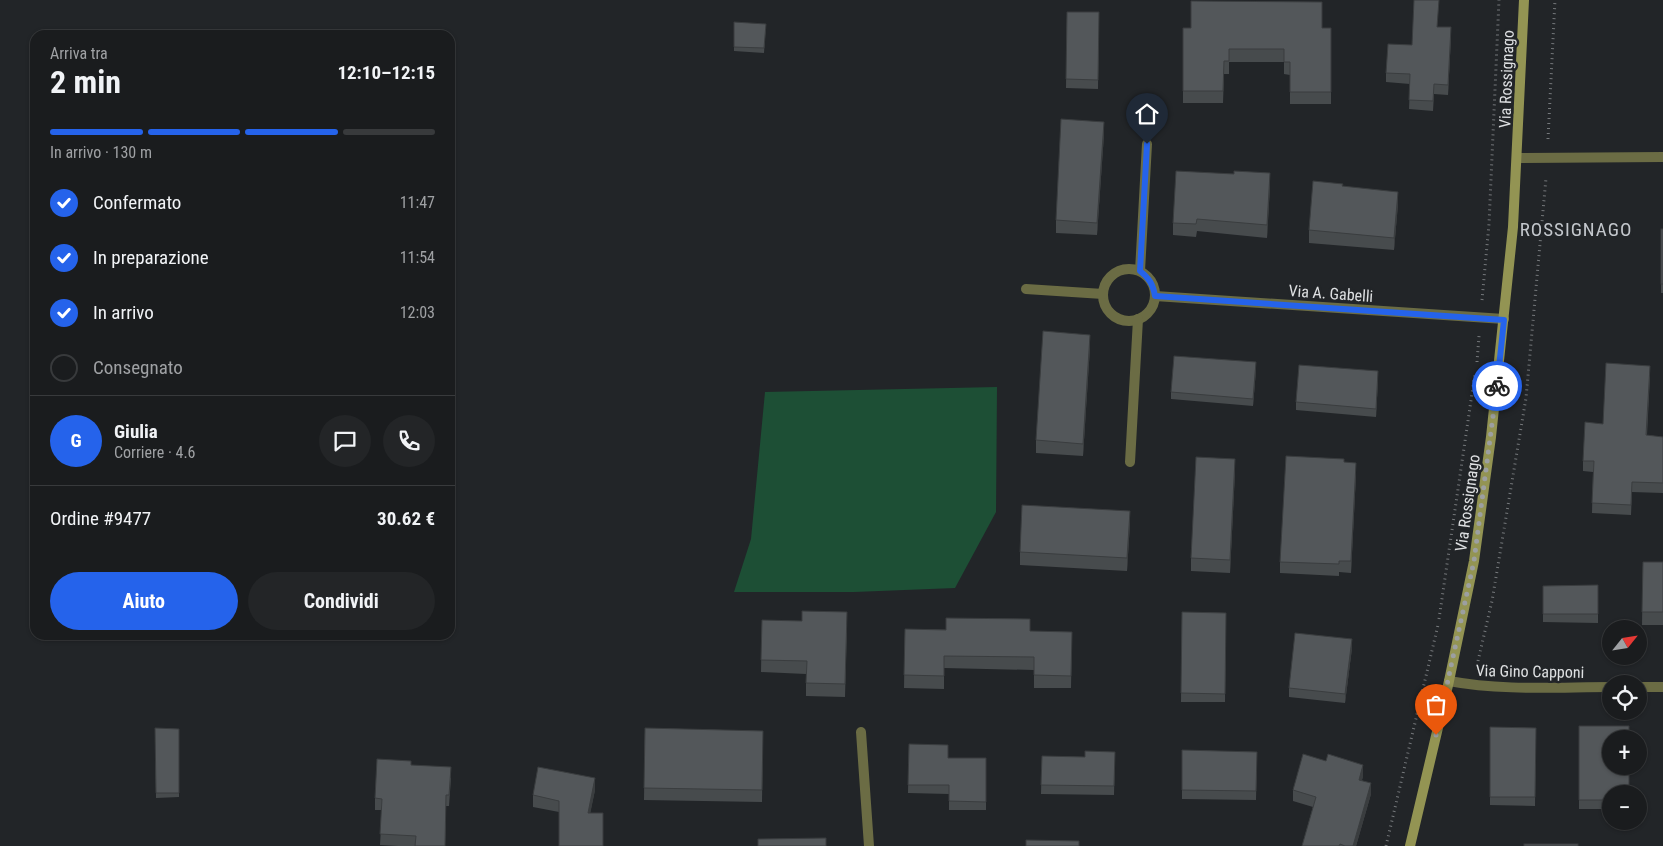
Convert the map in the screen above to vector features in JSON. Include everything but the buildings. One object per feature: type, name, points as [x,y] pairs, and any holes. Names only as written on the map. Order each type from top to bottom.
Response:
[{"type":"street","name":"Via Rossignago","points":[[1410,846],[1449,681],[1474,561],[1491,438],[1514,227],[1524,0]]},
{"type":"street","points":[[1140,271],[1147,144]]},
{"type":"street","points":[[1518,158],[1663,158]]},
{"type":"street","points":[[1120,270],[1140,271],[1148,277],[1153,286],[1155,296],[1152,306],[1147,314],[1138,319],[1128,321],[1118,318],[1104,304],[1105,284],[1111,276],[1120,270]]},
{"type":"street","points":[[1026,289],[1103,294]]},
{"type":"street","name":"Via A. Gabelli","points":[[1155,296],[1504,320]]},
{"type":"street","points":[[1130,462],[1138,319]]},
{"type":"street","name":"Via Gino Capponi","points":[[1449,681],[1471,685],[1602,687]]},
{"type":"street","points":[[1647,687],[1663,687]]},
{"type":"street","points":[[861,732],[869,846]]},
{"type":"path","points":[[1482,293],[1489,224],[1499,0]]},
{"type":"path","points":[[1478,661],[1492,601],[1526,398],[1543,229],[1555,0]]},
{"type":"path","points":[[1386,846],[1439,622],[1476,373],[1479,337]]},
{"type":"green space","points":[[997,387],[996,512],[955,588],[854,592],[734,592],[751,539],[765,392]]},
{"type":"way so far","points":[[1436,735],[1474,561],[1497,386]]},
{"type":"district","name":"ROSSIGNAGO","points":[[1576,229]]},
{"type":"route","points":[[1147,144],[1140,271],[1148,277],[1153,286],[1155,296],[1504,320],[1497,386]]}]
